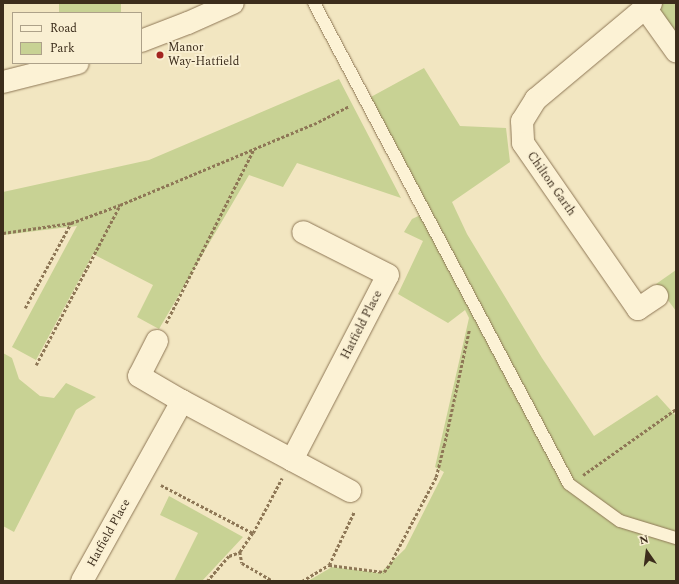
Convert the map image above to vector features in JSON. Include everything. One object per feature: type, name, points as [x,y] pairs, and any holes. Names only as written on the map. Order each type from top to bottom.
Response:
[{"type":"street","points":[[142,41],[188,24],[233,3]]},
{"type":"street","points":[[648,6],[676,50]]},
{"type":"street","name":"Chilton Garth","points":[[648,6],[536,99],[522,121],[523,143],[638,309],[657,296]]},
{"type":"street","points":[[3,82],[74,64]]},
{"type":"street","name":"Hatfield Place","points":[[292,460],[388,275],[302,232]]},
{"type":"street","points":[[157,341],[139,376],[182,401],[350,491]]},
{"type":"street","name":"Hatfield Place","points":[[82,581],[182,401]]},
{"type":"lane","points":[[314,3],[569,484],[620,521],[676,538]]},
{"type":"path","points":[[3,233],[70,223],[120,205],[314,124],[364,98]]},
{"type":"path","points":[[157,341],[254,149]]},
{"type":"path","points":[[36,365],[120,205]]},
{"type":"path","points":[[25,308],[70,223]]},
{"type":"path","points":[[329,565],[384,572],[390,564],[436,477],[461,372],[474,304]]},
{"type":"path","points":[[569,484],[676,409]]},
{"type":"path","points":[[207,581],[229,556],[240,552],[253,533],[292,460]]},
{"type":"path","points":[[141,475],[253,533]]},
{"type":"path","points":[[302,581],[329,565],[360,499],[350,491]]},
{"type":"path","points":[[240,552],[242,563],[273,581]]},
{"type":"green space","points":[[59,3],[121,3],[121,12],[59,12]]},
{"type":"green space","points":[[662,3],[676,3],[676,35],[657,9]]},
{"type":"green space","points":[[424,68],[460,126],[506,128],[510,162],[452,202],[467,234],[542,358],[594,436],[657,395],[676,416],[676,581],[308,581],[332,567],[380,573],[405,549],[444,472],[435,467],[469,318],[465,310],[448,323],[398,294],[423,241],[404,232],[412,219],[429,211],[369,98]]},
{"type":"green space","points":[[339,79],[401,198],[297,163],[283,187],[249,175],[159,329],[137,317],[153,285],[93,254],[36,360],[12,347],[77,226],[3,235],[3,192],[149,160]]},
{"type":"green space","points":[[676,270],[676,311],[656,284]]},
{"type":"green space","points":[[3,353],[12,358],[19,379],[40,396],[54,398],[66,383],[96,397],[76,410],[14,532],[3,526]]},
{"type":"green space","points":[[169,496],[243,537],[202,581],[174,581],[198,533],[160,515]]},
{"type":"place","name":"Manor Way-Hatfield","points":[[160,55]]}]
